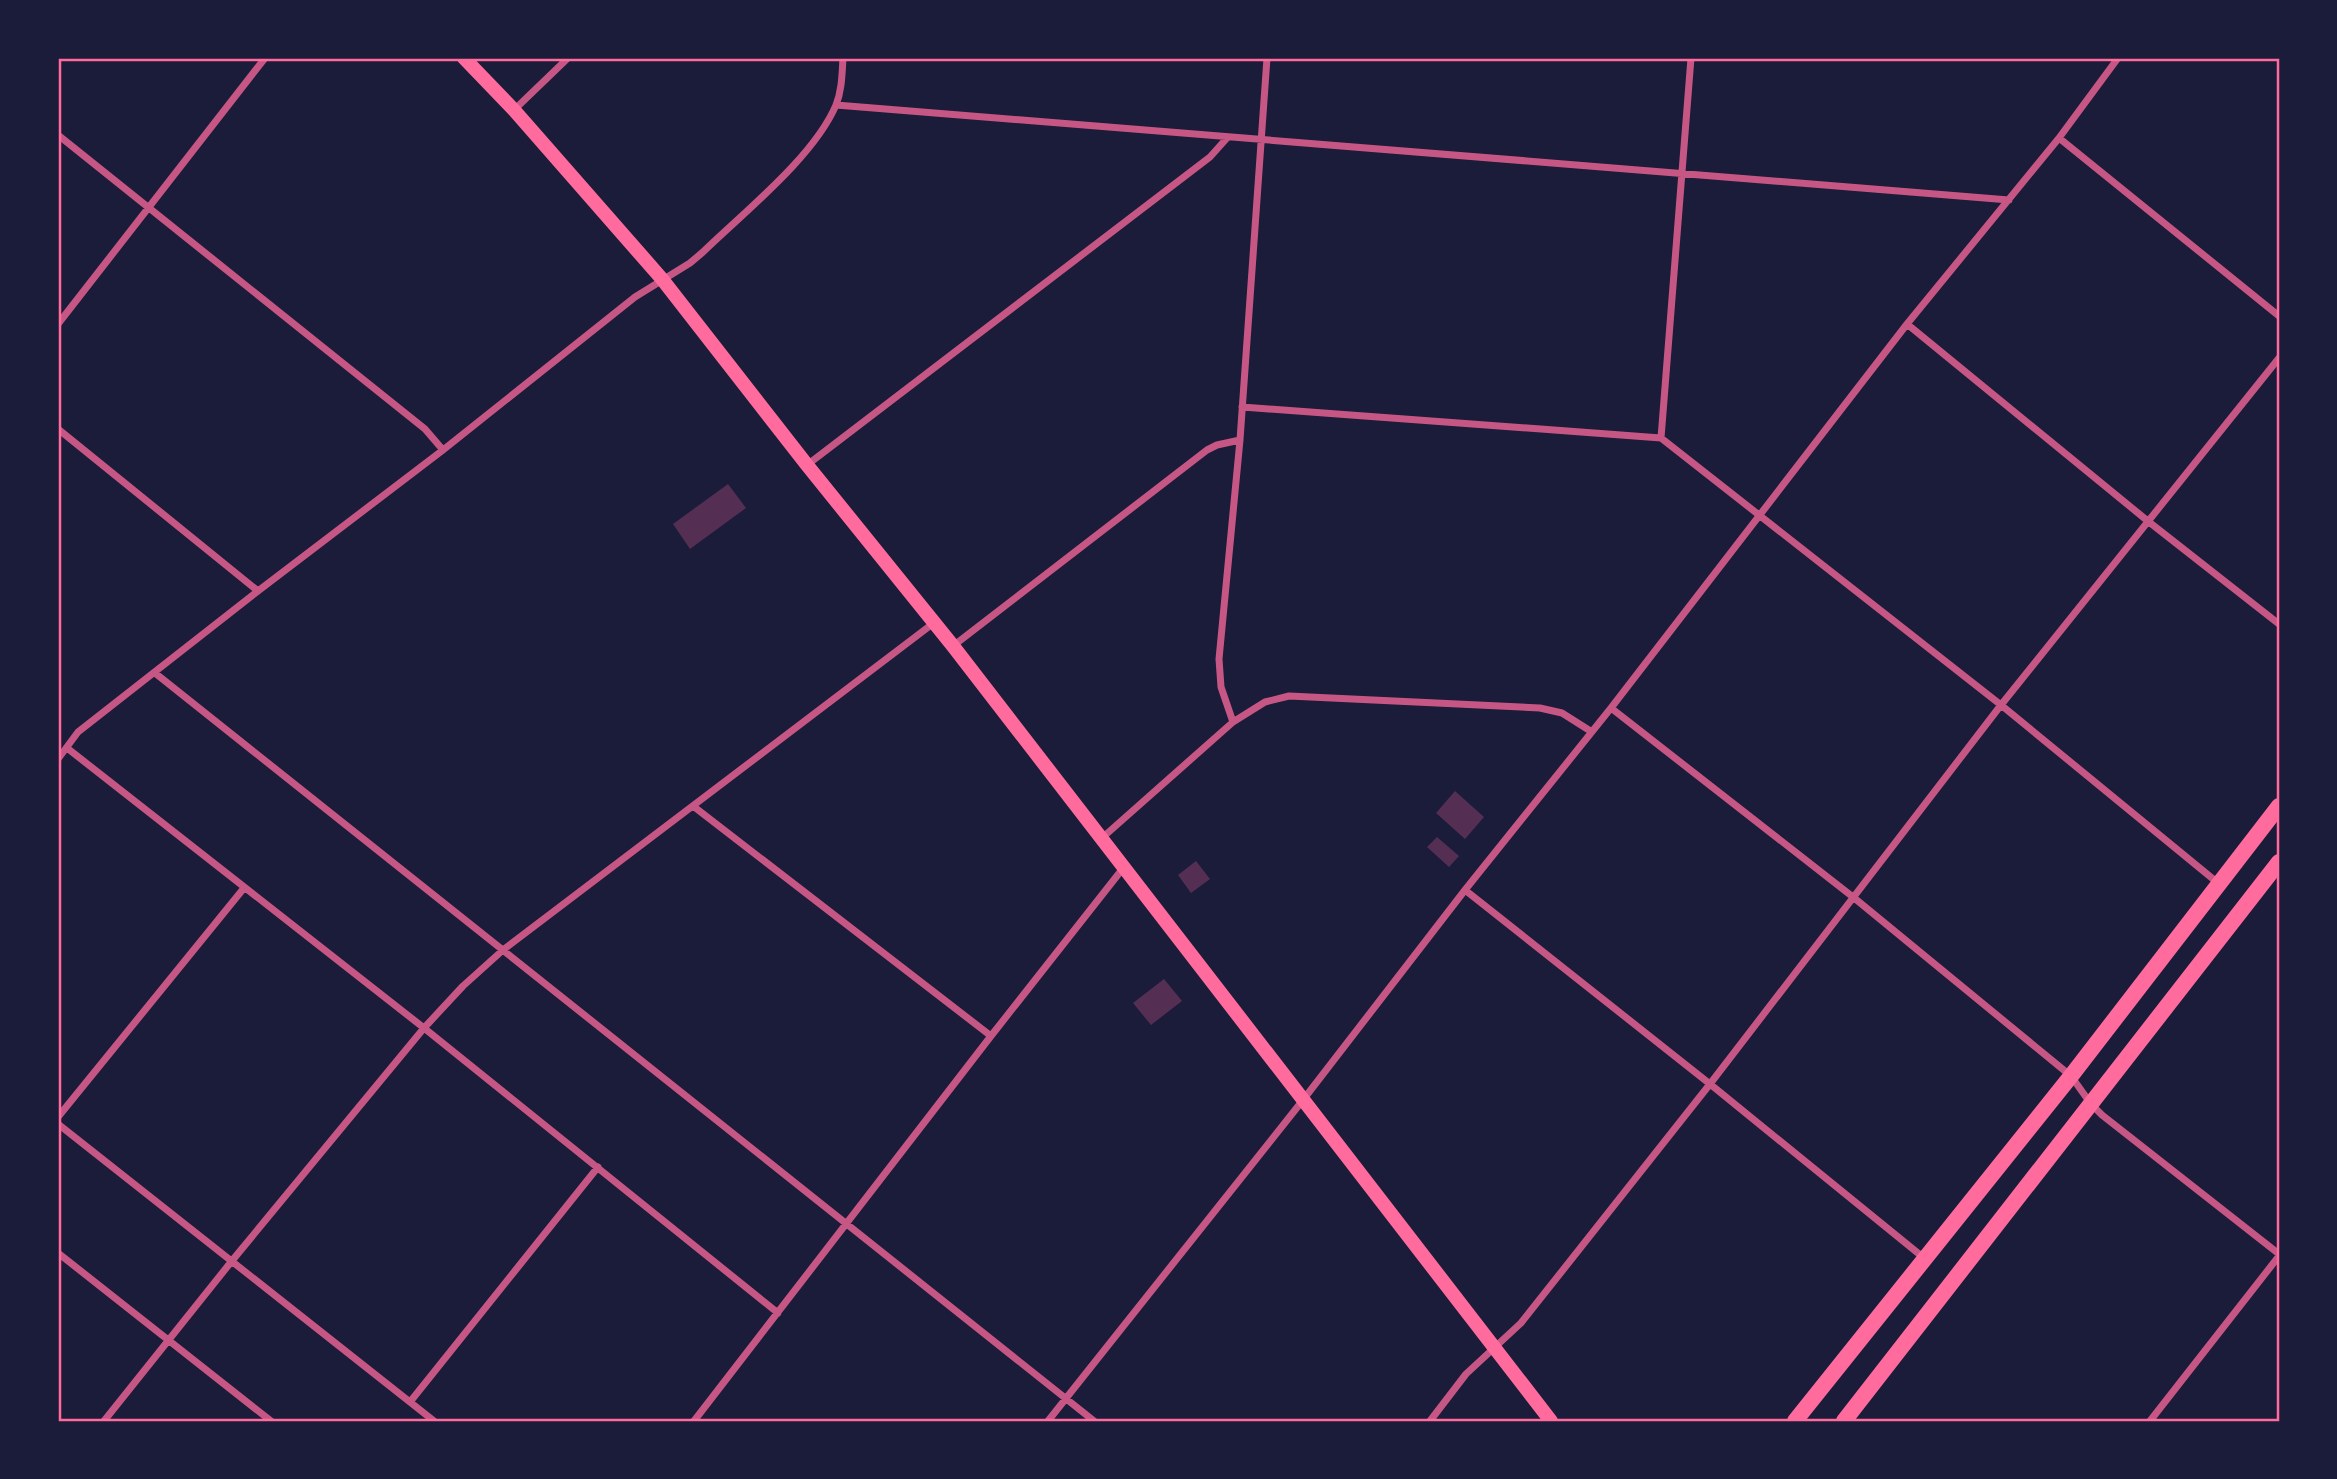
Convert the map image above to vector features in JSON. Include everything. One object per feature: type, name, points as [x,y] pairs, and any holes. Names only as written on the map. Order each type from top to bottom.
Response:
[{"type":"main road","points":[[464,58],[514,110],[662,279],[1125,866],[1551,1421]]},
{"type":"main road","points":[[1795,1421],[2071,1076],[2279,806]]},
{"type":"main road","points":[[1843,1421],[2279,862]]},
{"type":"street","points":[[58,324],[265,58]]},
{"type":"street","points":[[514,110],[568,58]]},
{"type":"street","points":[[58,759],[78,732],[443,450],[635,297],[703,252],[800,158],[836,105],[841,88],[843,58]]},
{"type":"street","points":[[1233,722],[1222,687],[1219,659],[1240,440],[1267,58]]},
{"type":"street","points":[[1661,438],[1690,58]]},
{"type":"street","points":[[2109,69],[2110,58]]},
{"type":"street","points":[[1048,1421],[1611,708],[1907,324],[2059,138],[2118,58]]},
{"type":"street","points":[[836,105],[2009,200]]},
{"type":"street","points":[[58,135],[425,429],[443,450]]},
{"type":"street","points":[[807,466],[1210,157],[1227,138]]},
{"type":"street","points":[[2059,138],[2279,316]]},
{"type":"street","points":[[1907,324],[2149,522],[2279,624]]},
{"type":"street","points":[[1430,1421],[1466,1374],[1521,1323],[1710,1084],[2001,705],[2279,358]]},
{"type":"street","points":[[1242,407],[1661,438],[2001,705],[2219,883]]},
{"type":"street","points":[[58,429],[258,591]]},
{"type":"street","points":[[953,646],[1207,450],[1217,444],[1240,440]]},
{"type":"street","points":[[104,1421],[167,1340],[424,1028],[463,986],[503,950],[935,622]]},
{"type":"street","points":[[155,673],[1094,1421]]},
{"type":"street","points":[[1102,838],[1233,722],[1265,702],[1289,696],[1540,708],[1562,713],[1592,732]]},
{"type":"street","points":[[1611,708],[1853,897],[2071,1076],[2091,1104],[2279,1255],[2150,1421]]},
{"type":"street","points":[[66,748],[424,1028],[778,1313]]},
{"type":"street","points":[[693,806],[991,1036]]},
{"type":"street","points":[[695,1421],[1125,866]]},
{"type":"street","points":[[58,1117],[244,888]]},
{"type":"street","points":[[1465,890],[1924,1258]]},
{"type":"street","points":[[58,1124],[434,1421]]},
{"type":"street","points":[[410,1402],[598,1167]]},
{"type":"street","points":[[58,1253],[271,1421]]},
{"type":"building","points":[[728,484],[746,508],[690,549],[673,524]]},
{"type":"building","points":[[1455,791],[1484,817],[1465,839],[1436,813]]},
{"type":"building","points":[[1437,837],[1459,856],[1449,867],[1427,847]]},
{"type":"building","points":[[1196,861],[1210,879],[1191,893],[1178,875]]},
{"type":"building","points":[[1164,979],[1182,1001],[1151,1025],[1133,1003]]}]
